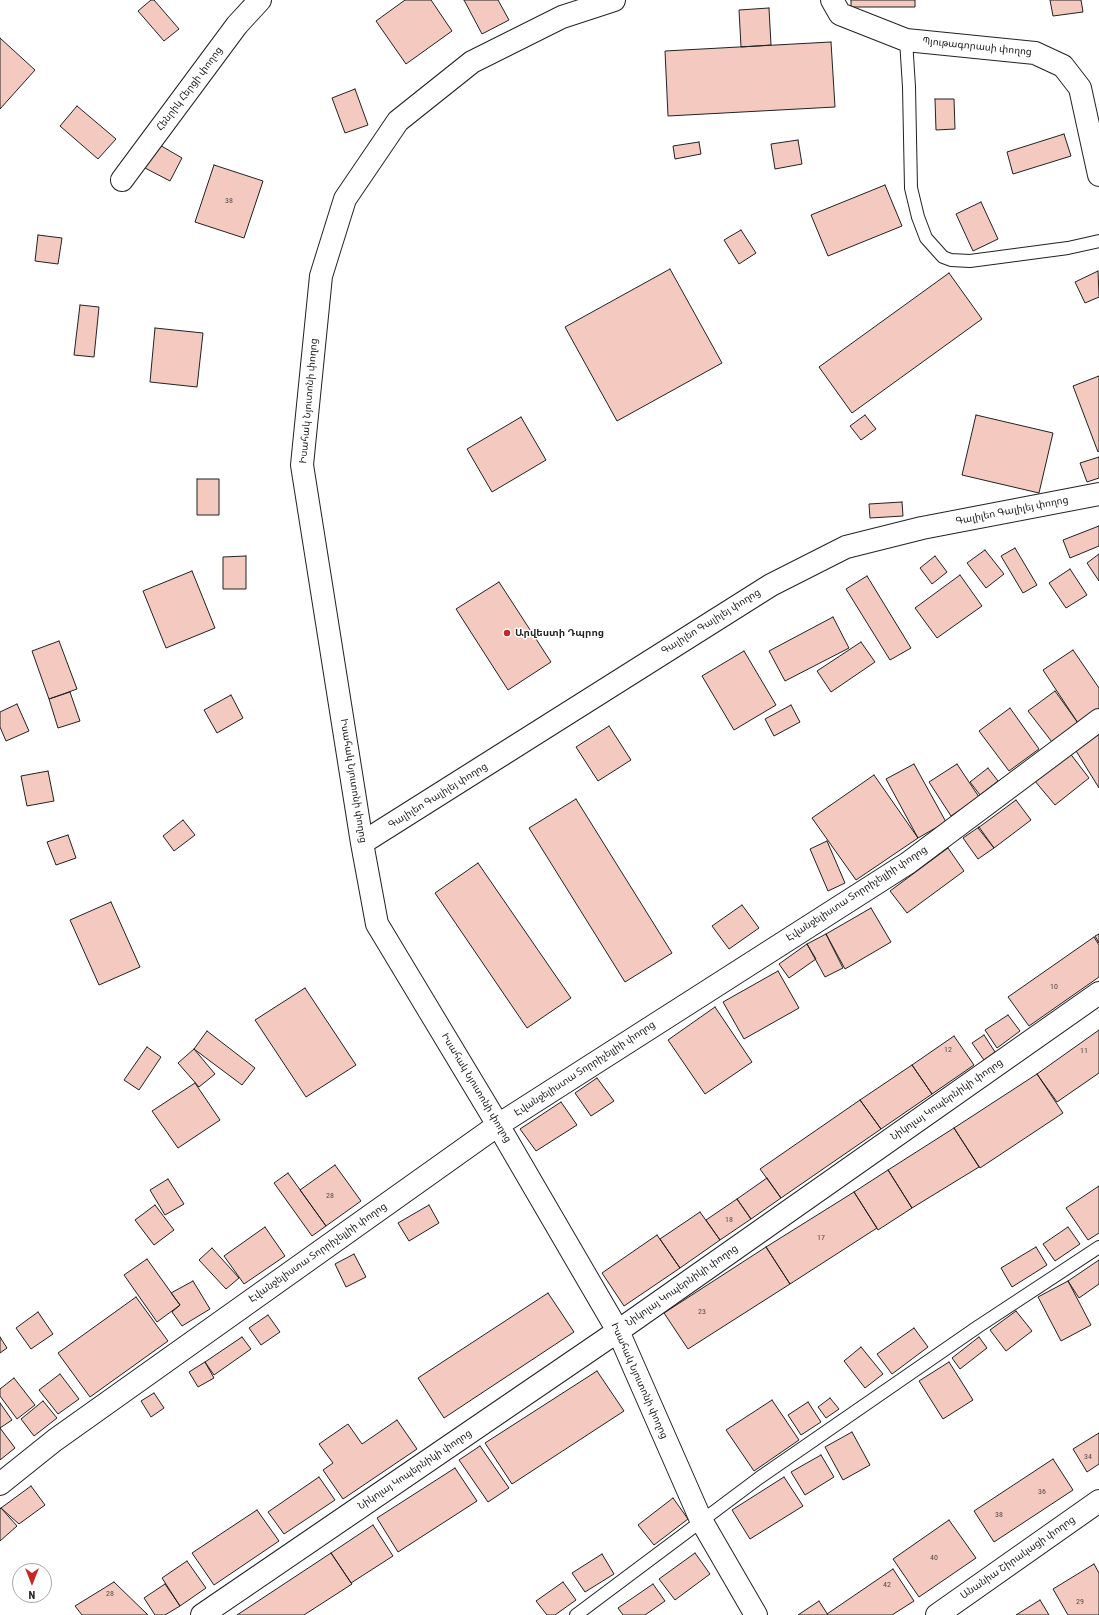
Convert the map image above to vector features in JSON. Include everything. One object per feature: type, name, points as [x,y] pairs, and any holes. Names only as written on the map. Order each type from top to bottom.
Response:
[{"type":"street","name":"Հենրիկ Հերցի փողոց","points":[[122,180],[237,25],[260,0]]},
{"type":"street","name":"Իսահակ Նյուտոնի փողոց","points":[[614,0],[562,18],[472,62],[398,121],[345,199],[321,276],[302,465],[362,843],[377,924],[498,1125],[618,1331],[701,1520],[756,1615]]},
{"type":"street","name":"Պյութագորասի փողոց","points":[[832,0],[840,14],[906,40],[1035,53],[1063,66],[1080,88],[1099,175]]},
{"type":"street","name":"Գալիլեո Գալիլեյ փողոց","points":[[362,843],[771,585],[846,547],[922,528],[1099,494]]},
{"type":"street","name":"Էվանջելիստա Տորրիչելլիի փողոց","points":[[0,1484],[62,1436],[498,1125],[908,863],[1099,720]]},
{"type":"street","name":"Նիկոլայ Կոպերնիկի փողոց","points":[[202,1615],[618,1331],[1099,993]]},
{"type":"street","name":"Անանիա Շիրակացի փողոց","points":[[937,1615],[1099,1501]]},
{"type":"lane","points":[[906,40],[909,87],[911,188],[918,217],[926,238],[943,257],[951,260],[970,261],[1068,248],[1099,241]]},
{"type":"lane","points":[[576,1615],[759,1478],[979,1326],[1099,1247]]},
{"type":"building","points":[[151,0],[154,0],[179,29],[164,41],[138,11]]},
{"type":"building","points":[[405,0],[431,0],[452,31],[406,64],[376,21]]},
{"type":"building","points":[[464,0],[498,0],[509,20],[482,34]]},
{"type":"building","points":[[851,0],[915,0],[915,7],[851,7]]},
{"type":"building","points":[[1050,0],[1081,0],[1083,12],[1053,16]]},
{"type":"building","points":[[769,8],[771,45],[741,47],[739,10]]},
{"type":"building","points":[[0,38],[35,70],[0,109]]},
{"type":"building","points":[[831,42],[835,107],[668,116],[665,51]]},
{"type":"building","points":[[355,89],[368,125],[345,133],[332,98]]},
{"type":"building","points":[[935,99],[954,99],[955,129],[936,130]]},
{"type":"building","points":[[77,106],[116,139],[98,159],[60,126]]},
{"type":"building","points":[[1064,134],[1071,156],[1013,174],[1007,152]]},
{"type":"building","points":[[798,140],[802,164],[775,169],[771,144]]},
{"type":"building","points":[[699,142],[701,154],[675,159],[673,146]]},
{"type":"building","points":[[158,144],[182,158],[170,181],[145,168]]},
{"type":"building","points":[[214,165],[263,181],[244,238],[195,222]]},
{"type":"building","points":[[885,185],[902,226],[828,256],[811,215]]},
{"type":"building","points":[[981,202],[998,239],[973,251],[956,214]]},
{"type":"building","points":[[741,230],[756,253],[739,264],[724,240]]},
{"type":"building","points":[[38,235],[62,238],[58,264],[35,261]]},
{"type":"building","points":[[670,269],[722,363],[617,421],[565,327]]},
{"type":"building","points":[[1098,271],[1099,297],[1085,303],[1075,282]]},
{"type":"building","points":[[949,273],[982,319],[852,413],[819,367]]},
{"type":"building","points":[[80,305],[99,307],[94,357],[74,355]]},
{"type":"building","points":[[155,328],[203,333],[197,387],[150,382]]},
{"type":"building","points":[[1099,376],[1099,451],[1098,452],[1073,386]]},
{"type":"building","points":[[865,415],[876,429],[861,440],[850,426]]},
{"type":"building","points":[[976,415],[1053,433],[1039,493],[962,475]]},
{"type":"building","points":[[521,417],[546,460],[492,492],[467,449]]},
{"type":"building","points":[[1099,457],[1099,478],[1087,482],[1080,463]]},
{"type":"building","points":[[197,479],[219,479],[219,515],[197,515]]},
{"type":"building","points":[[902,502],[903,516],[870,518],[869,504]]},
{"type":"building","points":[[1099,526],[1099,546],[1070,558],[1063,540]]},
{"type":"building","points":[[1015,548],[1037,585],[1023,593],[1001,556]]},
{"type":"building","points":[[985,550],[1004,574],[986,588],[967,563]]},
{"type":"building","points":[[1099,554],[1099,581],[1087,563]]},
{"type":"building","points":[[246,556],[246,589],[223,589],[223,557]]},
{"type":"building","points":[[935,556],[947,572],[932,584],[920,568]]},
{"type":"building","points":[[1070,569],[1087,595],[1066,608],[1049,583]]},
{"type":"building","points":[[192,571],[215,628],[166,648],[143,591]]},
{"type":"building","points":[[960,575],[982,606],[937,638],[915,608]]},
{"type":"building","points":[[867,576],[911,648],[890,660],[846,589]]},
{"type":"building","points":[[499,582],[551,662],[508,690],[456,609]]},
{"type":"building","points":[[833,617],[849,648],[785,681],[769,651]]},
{"type":"building","points":[[59,641],[77,689],[49,699],[32,651]]},
{"type":"building","points":[[861,642],[875,662],[831,692],[817,671]]},
{"type":"building","points":[[1073,650],[1099,688],[1099,709],[1078,723],[1043,670]]},
{"type":"building","points":[[744,651],[776,705],[734,730],[702,676]]},
{"type":"building","points":[[1055,691],[1078,723],[1052,742],[1028,711]]},
{"type":"building","points":[[70,692],[80,721],[58,728],[49,699]]},
{"type":"building","points":[[231,695],[243,718],[217,733],[204,710]]},
{"type":"building","points":[[17,704],[29,731],[6,741],[0,727],[0,712]]},
{"type":"building","points":[[791,705],[800,722],[774,736],[765,719]]},
{"type":"building","points":[[1010,708],[1039,749],[1009,771],[979,731]]},
{"type":"building","points":[[609,726],[631,760],[598,781],[576,747]]},
{"type":"building","points":[[1099,731],[1099,788],[1073,746]]},
{"type":"building","points":[[1069,752],[1089,778],[1055,805],[1034,780]]},
{"type":"building","points":[[914,764],[946,822],[918,838],[886,779]]},
{"type":"building","points":[[957,764],[979,797],[951,816],[929,782]]},
{"type":"building","points":[[988,768],[998,781],[980,795],[970,782]]},
{"type":"building","points":[[48,771],[54,801],[27,806],[21,776]]},
{"type":"building","points":[[874,775],[918,838],[856,880],[812,818]]},
{"type":"building","points":[[576,799],[672,953],[625,982],[529,828]]},
{"type":"building","points":[[1016,800],[1031,820],[994,848],[978,828]]},
{"type":"building","points":[[183,820],[195,835],[174,851],[163,836]]},
{"type":"building","points":[[979,827],[994,848],[978,859],[963,838]]},
{"type":"building","points":[[68,835],[76,858],[56,865],[47,842]]},
{"type":"building","points":[[827,841],[845,883],[828,891],[810,849]]},
{"type":"building","points":[[948,848],[964,871],[907,913],[890,891]]},
{"type":"building","points":[[478,863],[571,998],[527,1028],[435,893]]},
{"type":"building","points":[[111,902],[140,967],[99,985],[70,920]]},
{"type":"building","points":[[742,905],[759,928],[729,949],[712,926]]},
{"type":"building","points":[[871,908],[891,942],[845,969],[826,934]]},
{"type":"building","points":[[826,934],[843,968],[825,977],[807,944]]},
{"type":"building","points":[[1099,934],[1099,943],[1095,936]]},
{"type":"building","points":[[1094,937],[1099,945],[1099,977],[1029,1026],[1008,997]]},
{"type":"building","points":[[807,944],[816,959],[789,978],[779,964]]},
{"type":"building","points":[[778,971],[799,1008],[744,1039],[723,1002]]},
{"type":"building","points":[[305,988],[356,1065],[306,1097],[255,1020]]},
{"type":"building","points":[[715,1007],[752,1062],[705,1094],[668,1040]]},
{"type":"building","points":[[1008,1015],[1020,1031],[997,1048],[985,1030]]},
{"type":"building","points":[[1099,1030],[1099,1073],[1057,1102],[1037,1074]]},
{"type":"building","points":[[207,1031],[255,1068],[242,1085],[194,1049]]},
{"type":"building","points":[[984,1035],[995,1052],[984,1060],[972,1043]]},
{"type":"building","points":[[954,1036],[974,1065],[932,1094],[912,1065]]},
{"type":"building","points":[[147,1047],[161,1057],[139,1090],[124,1080]]},
{"type":"building","points":[[194,1049],[215,1074],[199,1087],[178,1063]]},
{"type":"building","points":[[912,1065],[932,1094],[881,1129],[860,1100]]},
{"type":"building","points":[[1037,1074],[1063,1113],[980,1168],[954,1128]]},
{"type":"building","points":[[597,1078],[614,1101],[591,1116],[575,1093]]},
{"type":"building","points":[[195,1083],[220,1120],[178,1148],[152,1111]]},
{"type":"building","points":[[860,1100],[881,1129],[781,1198],[760,1169]]},
{"type":"building","points":[[561,1102],[577,1125],[536,1151],[520,1129]]},
{"type":"building","points":[[954,1128],[979,1167],[912,1208],[888,1170]]},
{"type":"building","points":[[335,1165],[361,1201],[326,1226],[300,1190]]},
{"type":"building","points":[[888,1170],[912,1208],[878,1230],[854,1192]]},
{"type":"building","points":[[288,1173],[326,1226],[312,1236],[274,1183]]},
{"type":"building","points":[[767,1178],[781,1198],[751,1219],[737,1199]]},
{"type":"building","points":[[168,1179],[184,1204],[165,1215],[150,1190]]},
{"type":"building","points":[[1099,1186],[1099,1233],[1088,1240],[1066,1208]]},
{"type":"building","points":[[854,1192],[877,1228],[790,1284],[766,1247]]},
{"type":"building","points":[[737,1199],[751,1219],[720,1240],[706,1220]]},
{"type":"building","points":[[155,1205],[174,1230],[154,1245],[135,1220]]},
{"type":"building","points":[[429,1205],[439,1223],[409,1241],[398,1223]]},
{"type":"building","points":[[700,1212],[720,1240],[680,1268],[660,1239]]},
{"type":"building","points":[[265,1227],[285,1256],[244,1284],[224,1256]]},
{"type":"building","points":[[1068,1227],[1080,1244],[1055,1261],[1043,1244]]},
{"type":"building","points":[[657,1235],[680,1268],[624,1306],[602,1273]]},
{"type":"building","points":[[766,1247],[790,1284],[688,1349],[664,1313]]},
{"type":"building","points":[[1036,1247],[1047,1265],[1012,1287],[1001,1268]]},
{"type":"building","points":[[212,1248],[239,1278],[226,1289],[199,1260]]},
{"type":"building","points":[[354,1254],[366,1277],[346,1287],[335,1264]]},
{"type":"building","points":[[147,1259],[180,1305],[157,1322],[124,1275]]},
{"type":"building","points":[[1099,1260],[1099,1284],[1079,1298],[1068,1281]]},
{"type":"building","points":[[193,1281],[210,1309],[182,1326],[172,1312],[180,1305],[171,1293]]},
{"type":"building","points":[[1068,1281],[1091,1325],[1061,1341],[1038,1297]]},
{"type":"building","points":[[548,1293],[574,1332],[444,1418],[418,1378]]},
{"type":"building","points":[[136,1297],[168,1341],[90,1397],[58,1353]]},
{"type":"building","points":[[1016,1311],[1032,1331],[1006,1351],[990,1330]]},
{"type":"building","points":[[38,1312],[53,1334],[31,1349],[16,1328]]},
{"type":"building","points":[[268,1315],[280,1332],[261,1345],[249,1328]]},
{"type":"building","points":[[914,1328],[928,1347],[892,1374],[877,1354]]},
{"type":"building","points":[[0,1337],[7,1348],[0,1353]]},
{"type":"building","points":[[242,1337],[251,1349],[214,1375],[205,1362]]},
{"type":"building","points":[[979,1337],[987,1348],[960,1369],[952,1358]]},
{"type":"building","points":[[861,1347],[883,1374],[865,1388],[844,1361]]},
{"type":"building","points":[[205,1362],[214,1378],[198,1387],[189,1372]]},
{"type":"building","points":[[949,1362],[973,1400],[943,1419],[919,1381]]},
{"type":"building","points":[[597,1371],[624,1411],[512,1484],[485,1443]]},
{"type":"building","points":[[60,1374],[79,1399],[58,1414],[39,1390]]},
{"type":"building","points":[[14,1378],[35,1405],[17,1419],[0,1396],[0,1389]]},
{"type":"building","points":[[154,1393],[164,1408],[151,1417],[141,1401]]},
{"type":"building","points":[[830,1398],[839,1409],[826,1418],[818,1407]]},
{"type":"building","points":[[772,1400],[799,1440],[754,1471],[726,1430]]},
{"type":"building","points":[[43,1401],[57,1418],[34,1436],[21,1419]]},
{"type":"building","points":[[808,1402],[821,1422],[801,1435],[788,1415]]},
{"type":"building","points":[[0,1403],[12,1420],[0,1428]]},
{"type":"building","points":[[397,1420],[417,1449],[343,1499],[323,1470],[333,1463],[319,1444],[348,1424],[362,1444]]},
{"type":"building","points":[[0,1428],[15,1448],[0,1460]]},
{"type":"building","points":[[852,1432],[870,1465],[843,1480],[825,1447]]},
{"type":"building","points":[[1099,1433],[1099,1464],[1087,1472],[1073,1449]]},
{"type":"building","points":[[480,1446],[509,1488],[488,1502],[459,1460]]},
{"type":"building","points":[[821,1455],[834,1477],[805,1495],[791,1472]]},
{"type":"building","points":[[1053,1459],[1073,1490],[994,1542],[974,1511]]},
{"type":"building","points":[[455,1468],[477,1501],[398,1552],[377,1518]]},
{"type":"building","points":[[319,1477],[335,1500],[284,1534],[268,1512]]},
{"type":"building","points":[[784,1477],[803,1506],[750,1539],[732,1510]]},
{"type":"building","points":[[31,1486],[45,1505],[19,1524],[1,1508]]},
{"type":"building","points":[[673,1498],[688,1519],[654,1545],[638,1525]]},
{"type":"building","points":[[1,1508],[17,1526],[0,1541],[0,1509]]},
{"type":"building","points":[[257,1510],[279,1541],[214,1585],[192,1553]]},
{"type":"building","points":[[949,1520],[976,1558],[919,1597],[893,1559]]},
{"type":"building","points":[[373,1525],[393,1556],[351,1583],[331,1553]]},
{"type":"building","points":[[331,1553],[352,1584],[304,1615],[237,1615]]},
{"type":"building","points":[[695,1553],[710,1574],[675,1600],[659,1579]]},
{"type":"building","points":[[602,1554],[614,1574],[585,1592],[572,1573]]},
{"type":"building","points":[[187,1561],[206,1588],[180,1606],[162,1578]]},
{"type":"building","points":[[1094,1564],[1099,1573],[1099,1615],[1068,1615],[1053,1589]]},
{"type":"building","points":[[893,1569],[914,1601],[892,1615],[827,1614]]},
{"type":"building","points":[[114,1582],[148,1615],[82,1615],[75,1606]]},
{"type":"building","points":[[563,1582],[576,1600],[555,1615],[547,1615],[536,1601]]},
{"type":"building","points":[[165,1584],[180,1606],[165,1615],[155,1615],[144,1598]]},
{"type":"building","points":[[653,1584],[665,1601],[645,1615],[623,1615],[618,1608]]},
{"type":"building","points":[[1040,1600],[1049,1615],[1016,1615]]},
{"type":"building","points":[[819,1601],[828,1615],[798,1615]]},
{"type":"place","name":"Արվեստի Դպրոց","points":[[507,633]]}]
